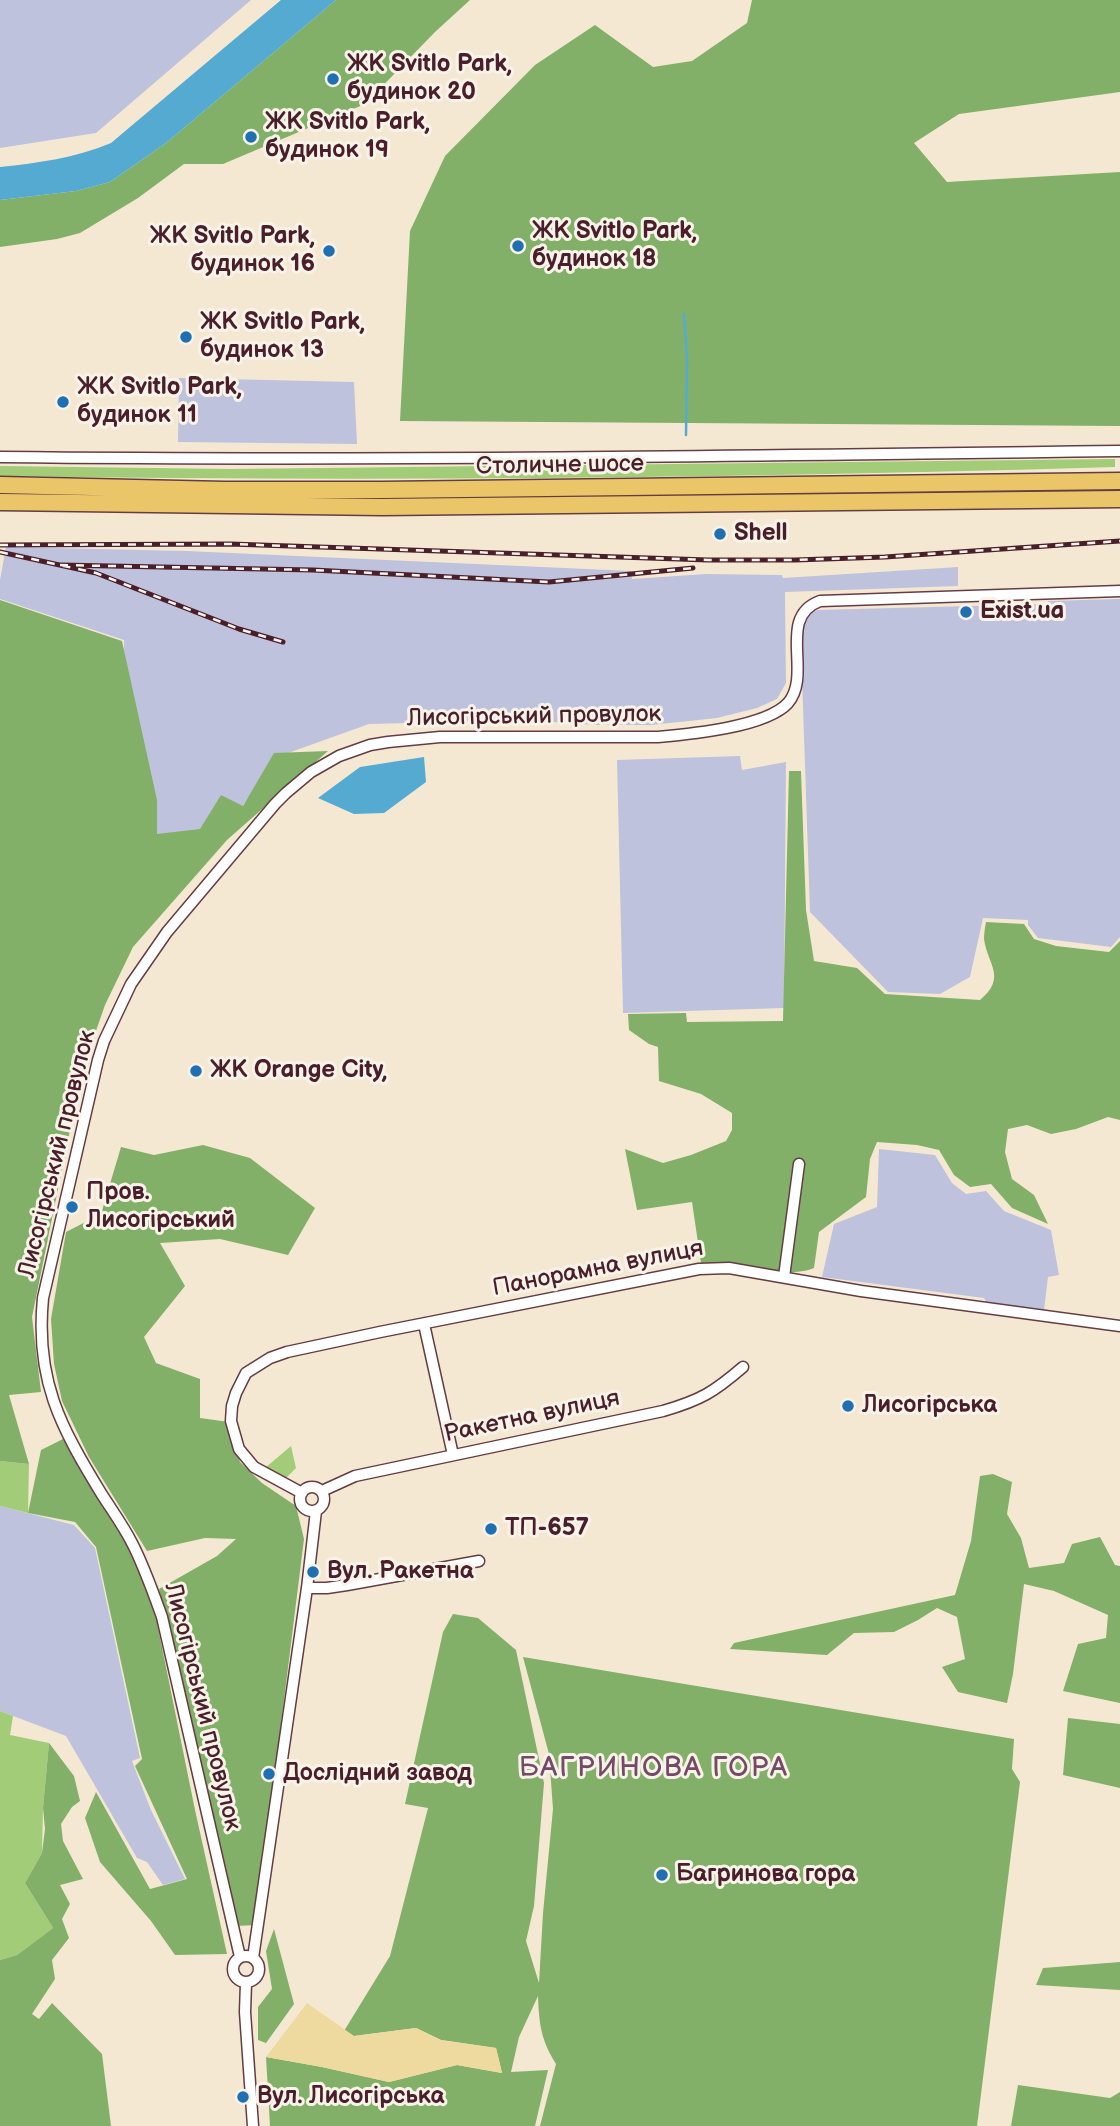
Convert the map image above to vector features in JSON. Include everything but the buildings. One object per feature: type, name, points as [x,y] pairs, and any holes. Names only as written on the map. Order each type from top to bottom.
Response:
[{"type":"highway","name":"Столичне шосе","points":[[0,485],[225,490],[395,490],[1120,481]]},
{"type":"highway","name":"Столичне шосе","points":[[0,502],[408,507],[1120,499]]},
{"type":"street","name":"Столичне шосе","points":[[0,457],[285,459],[1120,451]]},
{"type":"street","name":"Лисогірський провулок","points":[[240,1957],[162,1617],[131,1541],[63,1427],[51,1398],[43,1359],[43,1298],[88,1099],[104,1041],[131,984],[167,932],[275,804],[298,782],[325,763],[354,749],[440,737],[658,737],[688,734],[762,719],[782,708],[795,690],[797,625],[805,609],[816,602],[1120,591]]},
{"type":"street","points":[[784,1277],[799,1164]]},
{"type":"street","name":"Панорамна вулиця","points":[[302,1493],[254,1467],[239,1449],[231,1421],[232,1406],[246,1373],[270,1358],[287,1352],[424,1324],[699,1269],[729,1268],[861,1292],[1120,1326]]},
{"type":"street","points":[[424,1324],[453,1455]]},
{"type":"street","name":"Ракетна вулиця","points":[[322,1491],[355,1476],[690,1404],[719,1387],[743,1367]]},
{"type":"street","points":[[311,1487],[322,1491],[325,1497],[324,1505],[316,1511],[309,1511],[300,1503],[302,1493],[311,1487]]},
{"type":"street","points":[[253,1958],[316,1511]]},
{"type":"street","points":[[307,1588],[347,1585],[479,1560]]},
{"type":"street","points":[[233,1928],[246,1936],[256,1929]]},
{"type":"street","points":[[246,1956],[253,1958],[257,1962],[258,1975],[246,1983],[236,1979],[233,1973],[235,1961],[246,1956]]},
{"type":"street","points":[[246,1983],[245,2024],[253,2126]]},
{"type":"shaded area","points":[[0,0],[251,0],[96,133],[0,148]]},
{"type":"shaded area","points":[[179,378],[354,382],[357,444],[178,442]]},
{"type":"shaded area","points":[[6,547],[187,551],[631,571],[632,579],[706,574],[782,575],[783,578],[958,567],[958,586],[785,592],[786,683],[777,699],[757,708],[717,718],[651,725],[597,725],[524,720],[369,724],[277,757],[213,848],[128,893],[124,640],[0,599],[0,580]]},
{"type":"shaded area","points":[[1120,599],[1120,937],[1111,947],[1038,938],[1028,925],[1028,920],[983,918],[970,977],[940,994],[888,992],[810,912],[800,619],[817,610],[1047,604],[1048,601]]},
{"type":"shaded area","points":[[740,756],[742,770],[786,762],[784,1008],[623,1013],[617,760]]},
{"type":"shaded area","points":[[879,1149],[935,1155],[952,1183],[966,1194],[986,1191],[1004,1211],[1051,1230],[1059,1275],[1048,1277],[1044,1310],[988,1305],[984,1298],[822,1277],[834,1224],[877,1207]]},
{"type":"shaded area","points":[[0,1506],[74,1525],[95,1548],[140,1758],[132,1761],[151,1810],[185,1879],[163,1885],[147,1862],[137,1858],[66,1736],[0,1711]]},
{"type":"green space","points":[[336,0],[470,0],[365,104],[223,164],[184,164],[138,198],[80,233],[0,247],[0,200],[76,191],[110,182],[166,143]]},
{"type":"green space","points":[[752,0],[1120,0],[1120,92],[959,114],[914,143],[947,182],[1120,172],[1120,426],[400,421],[410,231],[445,156],[535,65],[595,25],[653,67],[692,61],[747,23]]},
{"type":"green space","points":[[1115,459],[1115,467],[836,474],[418,479],[0,476],[0,466],[230,469]]},
{"type":"green space","points":[[0,600],[122,641],[157,800],[157,834],[200,829],[221,795],[243,806],[274,753],[328,751],[227,840],[133,947],[105,1005],[82,1071],[32,1317],[41,1392],[9,1395],[29,1464],[0,1461]]},
{"type":"green space","points":[[789,771],[801,771],[806,910],[814,961],[857,968],[885,994],[980,1000],[993,985],[994,978],[984,939],[986,922],[1024,924],[1034,939],[1056,946],[1109,952],[1120,941],[1120,1120],[1108,1117],[1076,1129],[1051,1134],[1027,1125],[1008,1129],[1005,1152],[1012,1179],[1034,1195],[1048,1224],[1012,1208],[991,1184],[970,1187],[954,1175],[939,1150],[917,1145],[877,1142],[870,1159],[866,1197],[819,1232],[814,1268],[775,1272],[701,1263],[692,1202],[637,1210],[625,1149],[663,1163],[691,1155],[726,1141],[732,1130],[732,1113],[701,1094],[659,1081],[658,1047],[629,1030],[628,1014],[686,1013],[687,1022],[783,1021]]},
{"type":"green space","points":[[203,1145],[250,1158],[315,1208],[288,1255],[220,1239],[160,1243],[185,1286],[144,1337],[156,1363],[200,1379],[200,1418],[229,1422],[240,1462],[262,1483],[296,1506],[304,1539],[256,1925],[236,1926],[159,1589],[217,1556],[236,1539],[205,1538],[147,1551],[89,1457],[62,1401],[54,1364],[51,1319],[66,1232],[101,1214],[121,1147],[154,1155]]},
{"type":"green space","points":[[63,1439],[128,1543],[154,1608],[227,1954],[175,1955],[151,1921],[100,1862],[85,1818],[96,1792],[150,1889],[187,1879],[135,1766],[142,1759],[96,1547],[75,1522],[28,1513],[41,1450]]},
{"type":"green space","points":[[291,1446],[296,1468],[284,1480],[265,1468]]},
{"type":"green space","points":[[0,1461],[29,1464],[28,1513],[0,1506]]},
{"type":"green space","points":[[993,1474],[1012,1482],[1007,1514],[1021,1538],[1029,1568],[1064,1563],[1072,1544],[1100,1537],[1115,1565],[1120,1566],[1120,1703],[1063,1691],[1078,1644],[1106,1638],[1108,1615],[1054,1591],[1024,1584],[1007,1703],[958,1692],[942,1667],[965,1659],[957,1617],[937,1608],[894,1632],[854,1633],[827,1655],[730,1649],[734,1643],[955,1595],[971,1541],[980,1476]]},
{"type":"green space","points":[[453,1614],[478,1618],[516,1650],[544,1783],[534,1906],[526,1941],[539,1983],[553,1809],[549,1754],[523,1657],[1014,1739],[1012,1769],[1020,1782],[977,2126],[540,2126],[556,2064],[542,2032],[538,1996],[519,2037],[511,2072],[548,2070],[535,2126],[270,2126],[266,2057],[389,2082],[457,2065],[502,2073],[496,2048],[441,2040],[416,2028],[354,2036],[344,2031],[390,1956],[428,1808],[405,1804],[443,1632]]},
{"type":"green space","points":[[0,1711],[13,1716],[10,1735],[49,1743],[42,1853],[25,1883],[53,1928],[17,1955],[0,1960]]},
{"type":"green space","points":[[1068,1718],[1120,1724],[1120,1788],[1063,1775]]},
{"type":"green space","points":[[49,1743],[74,1776],[80,1801],[72,1807],[61,1824],[63,1841],[83,1879],[60,1885],[70,1904],[62,1919],[69,1938],[52,1960],[55,1979],[32,2014],[39,2019],[52,2003],[102,2054],[111,2126],[0,2126],[0,1960],[17,1955],[53,1928],[25,1883],[42,1853]]},
{"type":"green space","points":[[274,1929],[294,2004],[266,2043],[258,2040],[258,2007],[272,1989],[266,1951]]},
{"type":"green space","points":[[1120,1962],[1120,1990],[1036,1985],[1043,1968]]},
{"type":"green space","points":[[1018,2085],[1110,2098],[1120,2092],[1120,2126],[1011,2126]]},
{"type":"sand","points":[[307,2003],[354,2036],[416,2028],[441,2040],[496,2048],[502,2073],[457,2065],[389,2082],[266,2057]]},
{"type":"water","points":[[281,0],[336,0],[166,143],[110,182],[76,191],[0,200],[0,167],[84,153],[111,143]]},
{"type":"water","points":[[424,757],[426,782],[384,813],[354,814],[318,798],[360,767]]},
{"type":"waterway","points":[[684,314],[687,360],[686,435]]},
{"type":"railway","points":[[0,545],[230,544],[708,560],[795,560],[885,557],[1120,541]]},
{"type":"railway","points":[[0,552],[96,573],[239,629],[283,642]]},
{"type":"railway","points":[[60,565],[313,570],[549,582],[693,568]]},
{"type":"place","name":"ЖК Svitlo Park, будинок 20","points":[[333,79]]},
{"type":"place","name":"ЖК Svitlo Park, будинок 19","points":[[251,137]]},
{"type":"place","name":"ЖК Svitlo Park, будинок 18","points":[[518,246]]},
{"type":"place","name":"ЖК Svitlo Park, будинок 16","points":[[329,251]]},
{"type":"place","name":"ЖК Svitlo Park, будинок 13","points":[[186,337]]},
{"type":"place","name":"ЖК Svitlo Park, будинок 11","points":[[63,402]]},
{"type":"place","name":"Shell","points":[[720,534]]},
{"type":"place","name":"Exist.ua","points":[[966,612]]},
{"type":"place","name":"ЖК Orange City,","points":[[196,1071]]},
{"type":"place","name":"Пров. Лисогірський","points":[[72,1207]]},
{"type":"place","name":"Лисогірська","points":[[848,1406]]},
{"type":"place","name":"ТП-657","points":[[491,1529]]},
{"type":"place","name":"Вул. Ракетна","points":[[313,1572]]},
{"type":"place","name":"Дослідний завод","points":[[269,1774]]},
{"type":"place","name":"Багринова гора","points":[[662,1875]]},
{"type":"place","name":"Вул. Лисогірська","points":[[243,2097]]},
{"type":"district","name":"БАГРИНОВА ГОРА","points":[[654,1769]]}]
